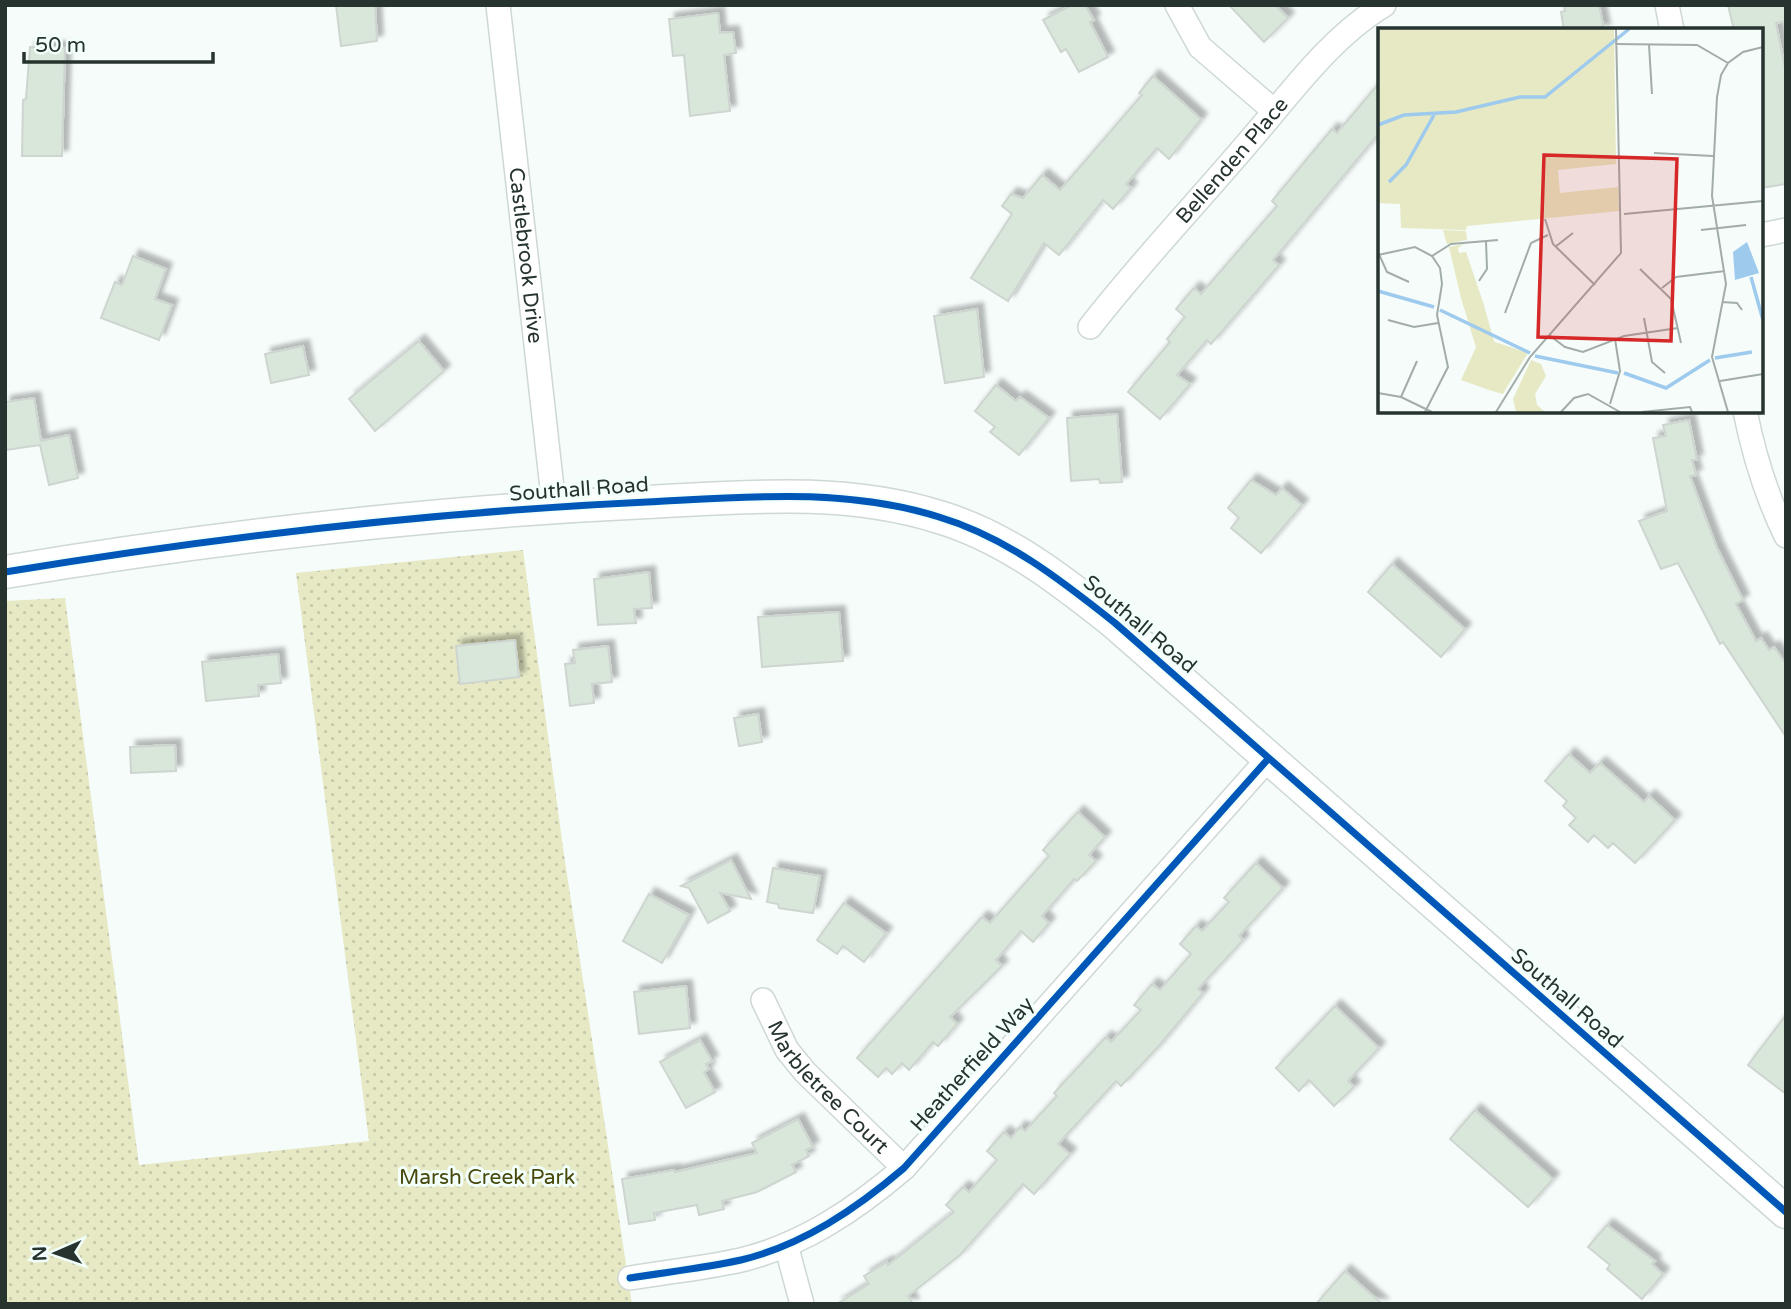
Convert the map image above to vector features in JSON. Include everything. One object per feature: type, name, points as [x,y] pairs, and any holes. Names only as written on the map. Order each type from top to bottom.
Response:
[{"type":"street","name":"Castlebrook Drive","points":[[498,5],[554,506]]},
{"type":"street","points":[[1177,5],[1200,47],[1273,110]]},
{"type":"street","name":"Bellenden Place","points":[[1090,327],[1126,280],[1248,143],[1273,110],[1317,62],[1384,5]]},
{"type":"street","points":[[1667,5],[1672,28]]},
{"type":"street","points":[[1763,235],[1786,230]]},
{"type":"street","points":[[1745,413],[1755,461],[1786,537]]},
{"type":"street","name":"Southall Road","points":[[5,572],[284,532],[554,506],[815,496],[876,501],[940,517],[998,540],[1060,580],[1115,623],[1268,759],[1781,1197]]},
{"type":"street","name":"Heatherfield Way","points":[[630,1278],[742,1259],[786,1245],[831,1222],[904,1168],[1268,759]]},
{"type":"street","name":"Marbletree Court","points":[[763,1000],[787,1050],[805,1072],[904,1168]]},
{"type":"street","points":[[786,1245],[803,1304]]},
{"type":"green space","name":"Marsh Creek Park","points":[[523,550],[563,848],[632,1304],[5,1304],[5,601],[65,598],[139,1165],[369,1141],[296,573]]},
{"type":"building","points":[[336,5],[375,5],[377,41],[341,46]]},
{"type":"building","points":[[1072,5],[1085,5],[1094,20],[1090,22],[1108,57],[1079,72],[1066,49],[1061,52],[1043,20]]},
{"type":"building","points":[[1229,5],[1275,5],[1288,18],[1264,42]]},
{"type":"building","points":[[1564,5],[1599,5],[1604,28],[1564,28],[1561,12],[1565,11]]},
{"type":"building","points":[[1728,5],[1786,5],[1786,21],[1776,23],[1786,73],[1786,184],[1763,188],[1763,28],[1734,28]]},
{"type":"building","points":[[718,13],[720,33],[733,32],[736,53],[724,55],[730,111],[690,116],[684,55],[673,56],[669,19]]},
{"type":"building","points":[[30,47],[65,48],[62,156],[22,156],[23,100],[26,99]]},
{"type":"building","points":[[1153,76],[1201,119],[1169,159],[1157,148],[1126,184],[1131,188],[1113,209],[1103,200],[1059,255],[1044,243],[1008,301],[971,278],[1012,214],[1002,206],[1011,194],[1023,198],[1042,175],[1060,190],[1142,95],[1139,93]]},
{"type":"building","points":[[1378,84],[1378,134],[1273,260],[1279,265],[1211,344],[1207,340],[1177,375],[1190,384],[1160,419],[1128,392],[1170,342],[1167,339],[1185,317],[1176,309],[1194,288],[1201,294],[1277,206],[1272,201],[1332,129],[1337,133]]},
{"type":"building","points":[[133,256],[166,269],[155,299],[172,305],[159,340],[101,318],[115,282],[122,285]]},
{"type":"building","points":[[977,309],[984,377],[945,383],[934,316]]},
{"type":"building","points":[[419,341],[444,371],[375,431],[349,399]]},
{"type":"building","points":[[303,346],[309,375],[271,383],[265,354]]},
{"type":"building","points":[[996,385],[1016,401],[1020,397],[1049,418],[1019,455],[990,432],[995,427],[975,411]]},
{"type":"building","points":[[34,398],[41,441],[69,435],[78,478],[49,485],[40,445],[5,450],[5,402]]},
{"type":"building","points":[[1117,414],[1122,482],[1100,483],[1099,479],[1071,481],[1067,418]]},
{"type":"building","points":[[1689,420],[1697,460],[1692,460],[1696,475],[1690,476],[1717,548],[1743,600],[1736,604],[1756,641],[1761,638],[1769,650],[1774,647],[1786,664],[1786,737],[1723,642],[1720,644],[1678,563],[1661,569],[1639,521],[1667,511],[1653,438],[1666,436],[1663,425]]},
{"type":"building","points":[[1251,480],[1276,495],[1282,488],[1302,505],[1261,553],[1231,528],[1239,518],[1228,508]]},
{"type":"building","points":[[1392,564],[1465,629],[1441,657],[1368,592]]},
{"type":"building","points":[[649,572],[652,608],[634,609],[636,623],[598,625],[594,579]]},
{"type":"building","points":[[839,612],[843,661],[762,667],[758,617]]},
{"type":"building","points":[[515,640],[519,677],[460,684],[456,646]]},
{"type":"building","points":[[608,646],[612,682],[592,684],[594,703],[570,706],[565,664],[575,663],[573,650]]},
{"type":"building","points":[[278,654],[281,683],[258,685],[259,696],[206,701],[202,662]]},
{"type":"building","points":[[758,714],[762,742],[739,746],[734,718]]},
{"type":"building","points":[[175,745],[176,771],[131,773],[130,747]]},
{"type":"building","points":[[1569,754],[1590,773],[1600,763],[1644,802],[1649,796],[1675,820],[1635,863],[1613,843],[1608,848],[1594,835],[1588,842],[1569,825],[1576,818],[1563,806],[1567,801],[1545,781]]},
{"type":"building","points":[[1078,812],[1105,837],[1089,855],[1096,861],[1077,881],[1074,879],[1042,916],[1049,923],[1033,942],[1021,931],[996,960],[1002,966],[950,1017],[957,1024],[938,1046],[933,1042],[909,1070],[902,1063],[892,1074],[886,1068],[878,1077],[857,1058],[982,917],[990,923],[1049,856],[1043,850]]},
{"type":"building","points":[[731,860],[751,899],[720,893],[730,911],[708,923],[689,888],[681,886]]},
{"type":"building","points":[[1256,863],[1283,888],[1239,936],[1243,940],[1198,989],[1203,993],[1157,1048],[1121,1086],[1116,1081],[1058,1144],[1070,1154],[1034,1194],[1023,1184],[960,1255],[908,1296],[913,1304],[837,1304],[869,1284],[864,1276],[887,1262],[888,1265],[954,1212],[946,1205],[963,1187],[969,1192],[997,1160],[987,1151],[1004,1132],[1011,1138],[1020,1127],[1025,1131],[1057,1096],[1054,1093],[1106,1037],[1111,1042],[1141,1010],[1134,1005],[1152,984],[1160,990],[1191,954],[1180,944],[1196,926],[1202,931],[1229,902],[1224,898]]},
{"type":"building","points":[[773,868],[820,876],[813,913],[779,908],[778,904],[767,902]]},
{"type":"building","points":[[649,894],[689,915],[662,963],[623,941]]},
{"type":"building","points":[[844,903],[886,933],[864,962],[843,946],[837,954],[817,940]]},
{"type":"building","points":[[686,986],[690,1028],[639,1034],[634,992]]},
{"type":"building","points":[[1335,1006],[1379,1048],[1348,1081],[1354,1087],[1334,1106],[1309,1080],[1299,1091],[1276,1068]]},
{"type":"building","points":[[1786,1015],[1786,1094],[1748,1065]]},
{"type":"building","points":[[700,1040],[712,1061],[706,1064],[709,1069],[704,1072],[715,1092],[686,1108],[660,1062]]},
{"type":"building","points":[[1475,1110],[1553,1179],[1528,1207],[1450,1139]]},
{"type":"building","points":[[798,1119],[813,1147],[806,1150],[809,1156],[792,1165],[796,1172],[757,1192],[722,1201],[724,1209],[699,1215],[697,1205],[654,1213],[655,1220],[629,1224],[622,1179],[674,1170],[675,1172],[757,1153],[752,1143]]},
{"type":"building","points":[[1607,1225],[1655,1261],[1652,1264],[1663,1274],[1642,1299],[1607,1269],[1610,1265],[1588,1247]]},
{"type":"building","points":[[1345,1271],[1382,1304],[1316,1304]]},
{"type":"cycle path","points":[[5,572],[245,537],[405,519],[566,506],[794,496],[867,501],[939,517],[987,536],[1032,561],[1115,623],[1786,1212]]},
{"type":"cycle path","points":[[630,1278],[727,1263],[786,1245],[828,1224],[886,1183],[904,1168],[1268,759]]}]
